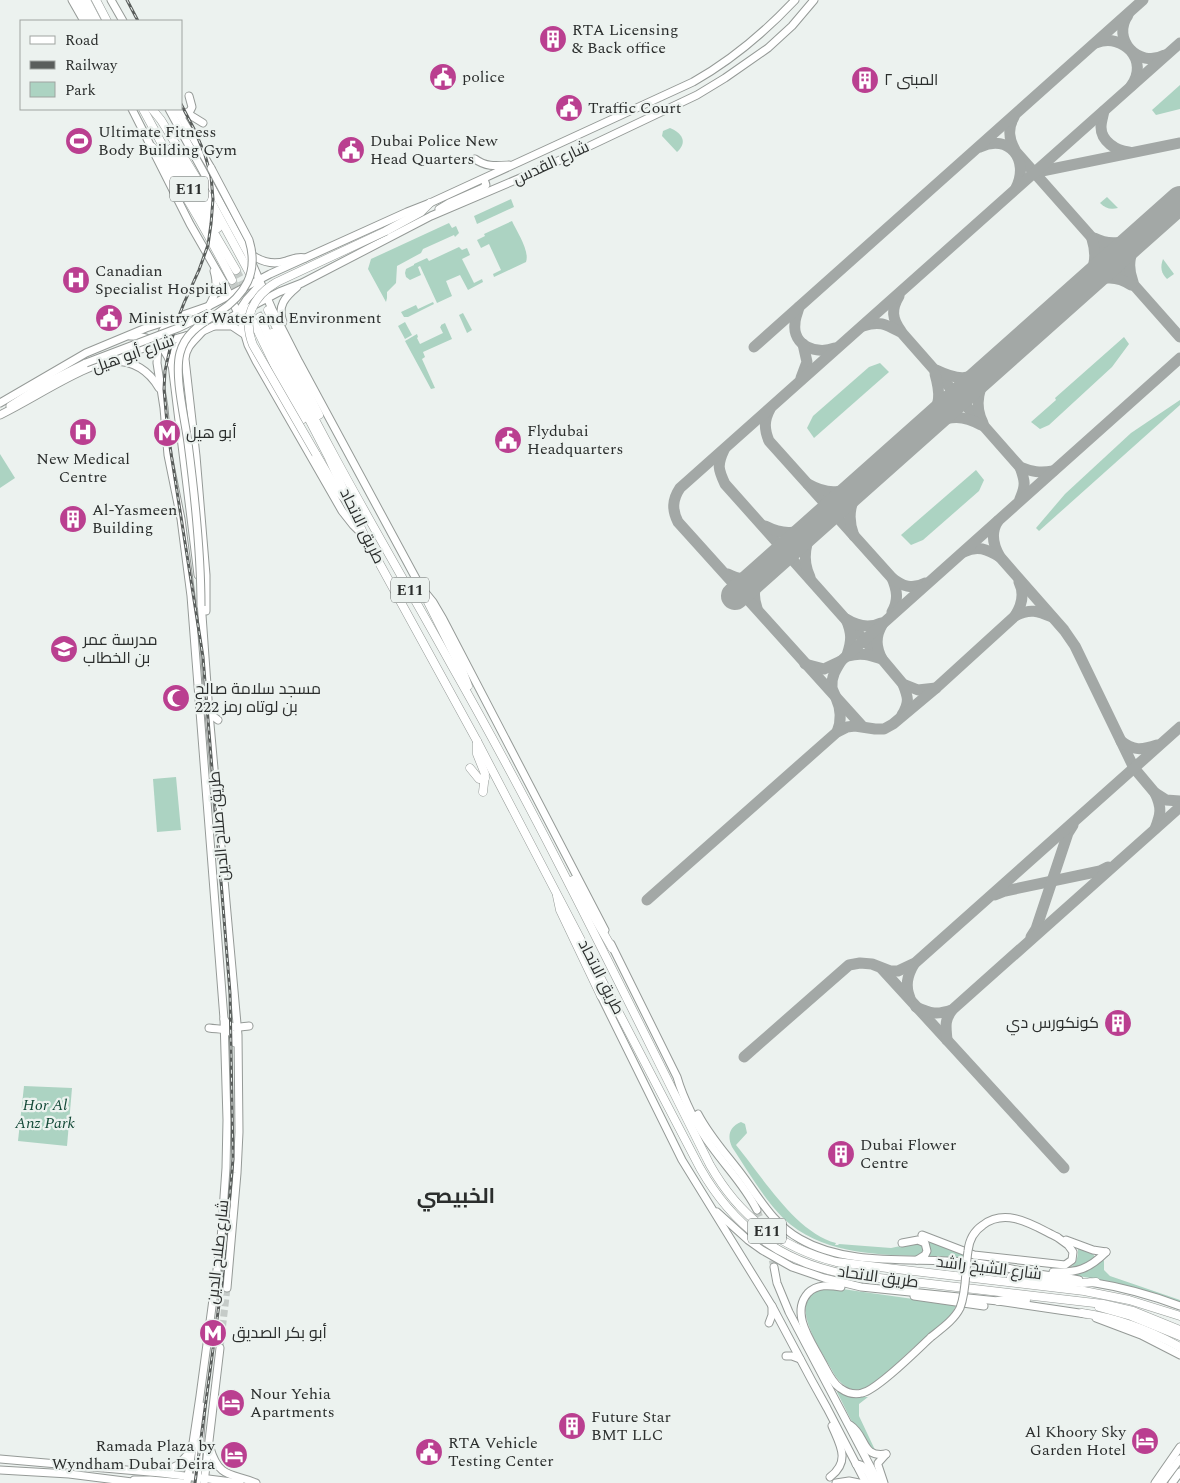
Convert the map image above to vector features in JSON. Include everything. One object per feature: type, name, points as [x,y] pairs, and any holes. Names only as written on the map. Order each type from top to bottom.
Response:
[{"type":"highway","points":[[79,0],[89,20]]},
{"type":"highway","points":[[86,0],[96,20]]},
{"type":"highway","points":[[96,0],[106,20]]},
{"type":"highway","name":"E11","points":[[145,110],[163,146],[238,269],[152,110]]},
{"type":"highway","points":[[153,110],[161,120],[210,200],[249,272]]},
{"type":"highway","points":[[152,147],[165,162],[191,205],[232,280]]},
{"type":"highway","points":[[349,502],[337,490],[253,345],[248,328],[252,309],[261,293],[277,282],[386,231],[421,212],[430,204]]},
{"type":"highway","name":"طريق الاتحاد","points":[[1180,1316],[1145,1304],[1097,1293],[836,1262],[810,1254],[785,1242],[762,1227],[747,1214],[724,1188],[710,1165],[559,863],[470,696],[371,522],[364,500],[311,399],[261,316],[284,385],[318,446],[329,458],[365,537],[477,741],[700,1168],[721,1200],[748,1229],[767,1243],[807,1264],[830,1271],[1109,1305],[1133,1311],[1180,1330]]},
{"type":"highway","points":[[420,586],[462,670],[470,696]]},
{"type":"highway","points":[[477,741],[477,754],[485,778],[483,792]]},
{"type":"highway","points":[[470,768],[478,778],[485,778]]},
{"type":"highway","points":[[559,863],[571,877],[612,948]]},
{"type":"highway","points":[[557,892],[560,910],[601,996]]},
{"type":"highway","points":[[997,1280],[1016,1277],[1082,1283],[1096,1282]]},
{"type":"highway","points":[[998,1301],[1011,1299],[1050,1302],[1065,1300]]},
{"type":"highway","points":[[1086,1302],[1150,1323],[1180,1336]]},
{"type":"highway","points":[[1082,1313],[1138,1327],[1180,1347]]},
{"type":"main road","points":[[72,0],[83,20]]},
{"type":"main road","points":[[111,0],[122,20]]},
{"type":"main road","name":"شارع القدس","points":[[260,279],[407,212],[430,204],[556,144],[679,89],[706,74],[750,44],[795,0]]},
{"type":"main road","name":"شارع القدس","points":[[268,298],[282,290],[302,283],[431,216],[539,170],[682,103],[711,87],[768,48],[792,26],[814,0]]},
{"type":"main road","points":[[180,111],[190,111],[192,107],[189,96]]},
{"type":"main road","name":"E11","points":[[133,110],[204,250],[230,296],[237,313]]},
{"type":"main road","name":"طريق الاتحاد","points":[[169,110],[247,252],[299,362],[420,586],[438,610],[451,634],[600,919],[612,948],[705,1137],[742,1185],[757,1210]]},
{"type":"main road","points":[[180,111],[202,123]]},
{"type":"main road","points":[[180,111],[212,168],[252,248],[250,279],[242,292],[228,306],[200,324],[189,335],[182,346],[178,363],[178,378],[189,452],[200,561],[202,606]]},
{"type":"main road","points":[[475,158],[490,166],[514,165]]},
{"type":"main road","points":[[431,216],[449,203],[482,188],[486,185],[484,179]]},
{"type":"main road","points":[[204,250],[216,279],[215,292],[209,306]]},
{"type":"main road","points":[[247,252],[270,264],[298,257],[307,258]]},
{"type":"main road","points":[[282,290],[276,291],[271,287],[272,278],[298,266],[307,258]]},
{"type":"main road","points":[[260,279],[258,287],[237,313],[248,345],[342,511],[365,537]]},
{"type":"main road","name":"شارع أبو هيل","points":[[0,403],[86,353],[146,328],[209,306],[260,279]]},
{"type":"main road","points":[[299,362],[280,312],[284,299],[302,283]]},
{"type":"main road","points":[[230,296],[251,295],[268,298]]},
{"type":"main road","name":"شارع أبو هيل","points":[[0,415],[59,382],[103,362],[203,331],[268,298]]},
{"type":"main road","points":[[0,415],[4,410],[44,384],[86,363],[178,328],[228,306]]},
{"type":"main road","points":[[158,344],[166,326],[188,314]]},
{"type":"main road","points":[[214,326],[232,326],[244,334]]},
{"type":"main road","points":[[203,331],[188,347],[185,359],[206,574],[206,609],[203,632]]},
{"type":"main road","points":[[122,338],[129,336],[150,339],[166,352],[172,364]]},
{"type":"main road","points":[[172,364],[175,350],[186,336]]},
{"type":"main road","name":"طريق صلاح الدين","points":[[158,344],[157,363],[162,392],[168,456],[188,568],[224,1019]]},
{"type":"main road","points":[[103,362],[125,362],[139,366],[151,376],[162,392]]},
{"type":"main road","name":"طريق صلاح الدين","points":[[172,364],[202,606],[209,713],[238,1027],[237,1180],[227,1288]]},
{"type":"main road","points":[[190,674],[196,667]]},
{"type":"main road","points":[[209,713],[218,720]]},
{"type":"main road","points":[[217,796],[223,789]]},
{"type":"main road","points":[[216,912],[220,912],[224,916],[229,976],[234,988]]},
{"type":"main road","points":[[216,992],[222,997]]},
{"type":"main road","points":[[601,996],[682,1160],[772,1306],[816,1388],[873,1483]]},
{"type":"main road","points":[[224,1019],[230,1026],[249,1026]]},
{"type":"main road","name":"شارع صلاح الدين","points":[[186,1480],[200,1396],[220,1248],[225,1192],[227,1120],[224,1019]]},
{"type":"main road","points":[[209,1028],[230,1032],[235,1038],[235,1078],[238,1091]]},
{"type":"main road","name":"شارع الشيخ راشد","points":[[677,1077],[685,1087],[709,1134],[738,1170],[767,1211],[782,1226],[800,1239],[826,1250],[854,1256],[880,1259],[970,1262],[1096,1282],[1140,1292],[1180,1306]]},
{"type":"main road","points":[[706,1201],[748,1240],[776,1259],[808,1273],[861,1286],[894,1291],[998,1301],[1082,1313],[1141,1335],[1180,1355]]},
{"type":"main road","points":[[861,1286],[854,1288],[823,1285],[817,1287],[806,1295],[801,1307],[804,1327],[836,1385],[848,1392],[859,1394],[874,1388],[950,1321],[959,1310],[963,1296],[969,1244],[981,1226],[994,1219],[1009,1217],[1093,1250],[1106,1252],[1090,1266],[1076,1271],[1061,1272],[1012,1266],[1002,1267]]},
{"type":"main road","points":[[922,1234],[974,1255],[1065,1265],[1072,1260],[1073,1252],[1068,1245],[1057,1237]]},
{"type":"main road","points":[[902,1243],[918,1240],[925,1243],[926,1255],[917,1260]]},
{"type":"main road","points":[[774,1267],[777,1282],[789,1312],[847,1422],[859,1433],[870,1452],[878,1455],[886,1454],[878,1464],[878,1469],[884,1483]]},
{"type":"main road","points":[[894,1291],[984,1306]]},
{"type":"main road","points":[[769,1324],[772,1306]]},
{"type":"main road","points":[[205,1480],[220,1348]]},
{"type":"main road","points":[[815,1348],[841,1404],[866,1483]]},
{"type":"main road","points":[[786,1356],[795,1356],[800,1359]]},
{"type":"main road","points":[[816,1388],[842,1451],[840,1466],[830,1477]]},
{"type":"main road","points":[[197,1480],[202,1413],[200,1396]]},
{"type":"main road","points":[[209,1441],[212,1454],[222,1470],[232,1476],[256,1483]]},
{"type":"main road","points":[[1155,1483],[1180,1447]]},
{"type":"main road","points":[[161,1472],[178,1465],[191,1450]]},
{"type":"main road","points":[[0,1459],[161,1472],[186,1480]]},
{"type":"main road","points":[[1162,1483],[1180,1459]]},
{"type":"main road","points":[[50,1472],[61,1469],[79,1471],[84,1465]]},
{"type":"main road","points":[[862,1467],[879,1483]]},
{"type":"main road","points":[[0,1470],[50,1472],[140,1483]]},
{"type":"main road","points":[[1172,1483],[1180,1472]]},
{"type":"main road","points":[[126,1481],[205,1480],[240,1483]]},
{"type":"main road","points":[[836,1483],[849,1481],[859,1483]]},
{"type":"green space","points":[[1180,85],[1180,109],[1156,115],[1152,110]]},
{"type":"green space","points":[[670,128],[678,132],[683,141],[677,152],[662,136],[663,131]]},
{"type":"green space","points":[[1107,197],[1118,208],[1108,208],[1100,203]]},
{"type":"green space","points":[[511,199],[514,207],[477,224],[474,216]]},
{"type":"green space","points":[[512,221],[525,247],[526,262],[494,277],[493,274],[501,270],[489,244],[481,248],[477,240],[485,236],[484,234]]},
{"type":"green space","points":[[449,223],[452,228],[456,226],[459,233],[455,237],[454,235],[423,249],[421,253],[397,266],[396,283],[387,292],[386,302],[368,269],[371,259]]},
{"type":"green space","points":[[459,247],[462,250],[467,248],[470,255],[462,259],[474,283],[482,279],[483,282],[468,290],[460,275],[446,281],[452,296],[437,303],[420,266],[418,267],[421,275],[410,280],[406,277],[406,269],[414,264],[427,258],[429,261]]},
{"type":"green space","points":[[1163,259],[1174,274],[1167,279],[1162,270]]},
{"type":"green space","points":[[433,302],[434,304],[408,317],[404,317],[401,312],[416,305],[418,309]]},
{"type":"green space","points":[[463,313],[472,330],[467,333],[459,315]]},
{"type":"green space","points":[[405,322],[412,335],[405,339],[398,326]]},
{"type":"green space","points":[[445,323],[452,339],[423,352],[425,357],[422,359],[435,388],[431,389],[405,341],[417,334],[420,344],[443,333],[440,327]]},
{"type":"green space","points":[[1124,337],[1129,344],[1112,367],[1049,425],[1040,429],[1031,422],[1056,400],[1055,398]]},
{"type":"green space","points":[[880,363],[889,372],[814,438],[807,428],[813,416],[869,367]]},
{"type":"green space","points":[[1180,400],[1180,405],[1039,531],[1036,528],[1065,494],[1131,433]]},
{"type":"green space","points":[[0,454],[15,478],[0,488]]},
{"type":"green space","points":[[976,470],[984,480],[979,491],[923,540],[911,545],[901,535]]},
{"type":"green space","points":[[176,777],[181,830],[157,832],[153,779]]},
{"type":"green space","name":"Hor Al Anz Park","points":[[24,1086],[72,1088],[67,1146],[18,1141]]},
{"type":"green space","points":[[741,1122],[745,1124],[747,1133],[736,1145],[780,1202],[821,1237],[836,1243],[835,1245],[891,1248],[920,1242],[926,1250],[918,1256],[865,1253],[830,1245],[813,1239],[798,1230],[784,1219],[769,1202],[732,1147],[729,1136],[730,1132],[734,1126]]},
{"type":"green space","points":[[927,1238],[966,1255],[966,1258],[927,1256],[930,1248]]},
{"type":"green space","points":[[1078,1248],[1093,1254],[1094,1259],[1081,1268],[1066,1269],[1076,1261]]},
{"type":"green space","points":[[1103,1260],[1104,1270],[1110,1276],[1180,1300],[1180,1302],[1126,1286],[1070,1275],[1087,1270]]},
{"type":"green space","points":[[828,1287],[956,1305],[951,1315],[942,1324],[882,1377],[862,1389],[854,1390],[841,1383],[836,1377],[813,1336],[806,1314],[806,1303],[810,1295]]},
{"type":"green space","points":[[838,1391],[849,1396],[868,1397],[859,1404],[859,1416],[876,1452],[872,1451],[853,1424]]},
{"type":"taxiway","points":[[754,347],[1143,0]]},
{"type":"taxiway","points":[[1128,15],[1123,33],[1125,42],[1130,49],[1137,55],[1145,58],[1165,55]]},
{"type":"taxiway","points":[[1096,43],[1116,42],[1124,45],[1131,51],[1137,67],[1136,77],[1131,86]]},
{"type":"taxiway","points":[[862,726],[678,522],[674,505],[677,492],[1180,43]]},
{"type":"taxiway","points":[[1104,111],[1101,127],[1106,141],[1119,150],[1129,152]]},
{"type":"taxiway","points":[[1014,117],[1010,126],[1010,134],[1016,152],[1180,337]]},
{"type":"taxiway","points":[[1037,172],[1180,143]]},
{"type":"taxiway","points":[[980,147],[1000,144],[1008,146],[1014,152],[1020,168],[1020,178],[1016,188]]},
{"type":"taxiway","points":[[1094,238],[1116,243],[1139,236],[1130,258],[1133,282]]},
{"type":"taxiway","points":[[1092,239],[1095,252],[1094,264],[1082,287],[1107,278],[1119,279],[1131,285]]},
{"type":"taxiway","points":[[899,296],[895,305],[894,318],[901,331]]},
{"type":"taxiway","points":[[799,307],[795,321],[797,338],[807,347],[814,349],[828,350],[835,348]]},
{"type":"taxiway","points":[[863,326],[879,323],[902,333],[1020,467],[1036,472],[1053,471]]},
{"type":"taxiway","points":[[801,378],[807,362],[803,344]]},
{"type":"taxiway","points":[[841,661],[1180,358]]},
{"type":"taxiway","points":[[936,370],[963,378],[989,369],[983,382],[978,402],[978,409],[983,423]]},
{"type":"taxiway","points":[[935,374],[938,399],[930,422],[962,418],[981,425]]},
{"type":"taxiway","points":[[770,409],[765,425],[769,441],[892,578],[896,595],[896,603],[892,612]]},
{"type":"taxiway","points":[[724,450],[719,467],[725,484],[903,684],[918,690],[936,688]]},
{"type":"taxiway","points":[[1020,467],[1024,483],[1020,499]]},
{"type":"taxiway","points":[[808,484],[829,492],[836,492],[849,489],[863,482],[855,495],[851,508],[850,522],[854,536]]},
{"type":"taxiway","points":[[998,521],[993,539],[1000,557],[1064,630],[1075,646],[1134,768],[1155,793],[1166,800],[1180,801]]},
{"type":"taxiway","points":[[765,526],[779,531],[796,532],[815,524]]},
{"type":"taxiway","points":[[810,577],[805,557],[809,537],[815,524]]},
{"type":"taxiway","points":[[964,552],[978,548],[1000,557]]},
{"type":"taxiway","points":[[728,574],[737,578],[744,578],[761,572]]},
{"type":"taxiway","points":[[757,608],[755,590],[761,572]]},
{"type":"taxiway","points":[[892,578],[911,587],[925,583]]},
{"type":"taxiway","points":[[1015,616],[1022,599],[1019,582]]},
{"type":"taxiway","points":[[647,900],[837,732],[847,727],[855,726],[884,729],[893,724],[936,688],[1015,616],[1034,611],[1052,617]]},
{"type":"taxiway","points":[[847,655],[851,637],[846,619],[863,626],[881,623]]},
{"type":"taxiway","points":[[848,656],[861,654],[882,659],[877,642],[882,625]]},
{"type":"taxiway","points":[[805,664],[824,669],[841,661],[832,680],[832,689],[840,710],[840,723],[837,732]]},
{"type":"taxiway","points":[[902,715],[907,700],[903,684]]},
{"type":"taxiway","points":[[744,1057],[849,965],[860,963],[872,964],[890,971],[898,971],[915,963],[1180,727]]},
{"type":"taxiway","points":[[1121,741],[1130,747],[1138,749],[1157,745]]},
{"type":"taxiway","points":[[1155,793],[1160,811],[1155,829]]},
{"type":"taxiway","points":[[916,1007],[934,1013],[952,1010],[1180,807]]},
{"type":"taxiway","points":[[1031,937],[1036,929],[1068,833],[1073,825]]},
{"type":"taxiway","points":[[995,895],[1005,891],[1100,871],[1108,867]]},
{"type":"taxiway","points":[[910,998],[908,981],[914,964]]},
{"type":"taxiway","points":[[882,969],[1064,1168]]},
{"type":"taxiway","points":[[947,1040],[947,1021],[952,1010]]},
{"type":"runway","points":[[735,596],[1180,200]]},
{"type":"tunnel","points":[[236,270],[260,317]]},
{"type":"tunnel","points":[[232,280],[246,307]]},
{"type":"tunnel","points":[[757,1210],[764,1228],[774,1267]]},
{"type":"tunnel","points":[[220,1348],[227,1288]]},
{"type":"railway","points":[[127,0],[137,20]]},
{"type":"railway","points":[[182,106],[205,155],[211,176],[213,199],[208,245],[175,326],[165,371],[164,389],[168,434],[203,657],[230,993],[233,1159],[222,1282],[195,1483]]},
{"type":"place","name":"RTA Licensing & Back office","points":[[553,39]]},
{"type":"place","name":"police","points":[[443,77]]},
{"type":"place","name":"المبنى ٢","points":[[865,80]]},
{"type":"place","name":"Traffic Court","points":[[569,108]]},
{"type":"place","name":"Ultimate Fitness Body Building Gym","points":[[79,141]]},
{"type":"place","name":"Dubai Police New Head Quarters","points":[[351,150]]},
{"type":"place","name":"Canadian Specialist Hospital","points":[[76,280]]},
{"type":"place","name":"Ministry of Water and Environment","points":[[109,318]]},
{"type":"place","name":"New Medical Centre","points":[[83,432]]},
{"type":"place","name":"أبو هيل","points":[[167,433]]},
{"type":"place","name":"Flydubai Headquarters","points":[[508,440]]},
{"type":"place","name":"Al-Yasmeen Building","points":[[73,519]]},
{"type":"place","name":"مدرسة عمر بن الخطاب","points":[[64,649]]},
{"type":"place","name":"مسجد سلامة صالح بن لوتاه رمز 222","points":[[176,698]]},
{"type":"place","name":"كونكورس دي","points":[[1118,1023]]},
{"type":"place","name":"Dubai Flower Centre","points":[[841,1154]]},
{"type":"place","name":"أبو بكر الصديق","points":[[213,1333]]},
{"type":"place","name":"Nour Yehia Apartments","points":[[231,1403]]},
{"type":"place","name":"Future Star BMT LLC","points":[[572,1426]]},
{"type":"place","name":"Al Khoory Sky Garden Hotel","points":[[1145,1441]]},
{"type":"place","name":"RTA Vehicle Testing Center","points":[[429,1452]]},
{"type":"place","name":"Ramada Plaza by Wyndham Dubai Deira","points":[[234,1455]]},
{"type":"district","name":"الخبيصي","points":[[456,1197]]}]
